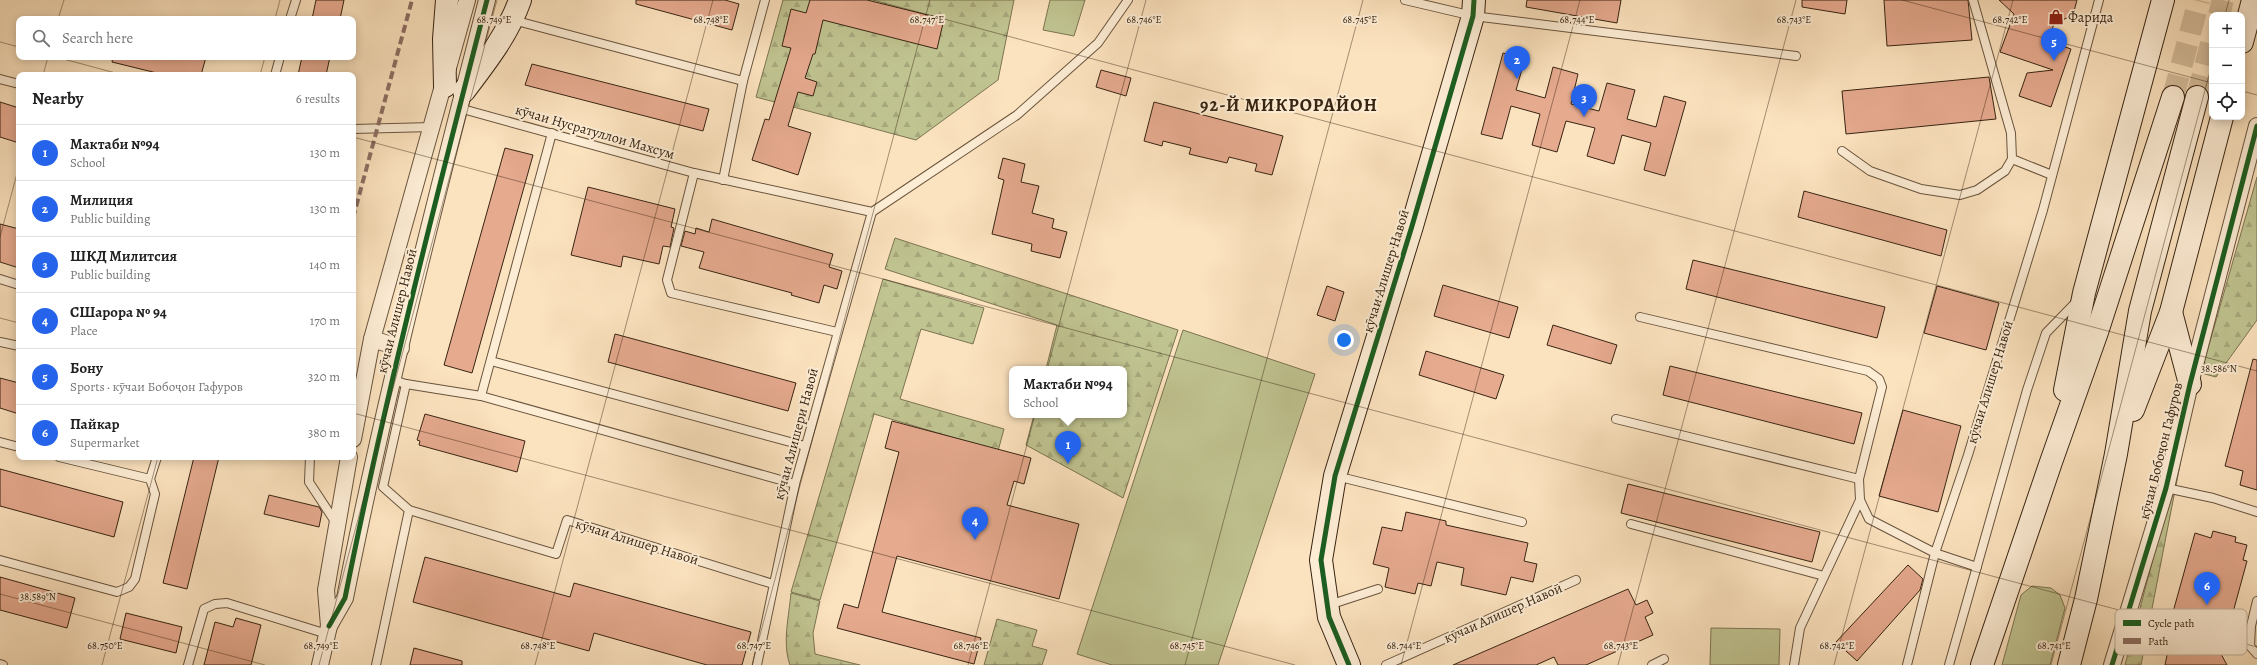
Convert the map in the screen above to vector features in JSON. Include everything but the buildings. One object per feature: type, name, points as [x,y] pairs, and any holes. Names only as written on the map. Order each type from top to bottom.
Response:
[{"type":"main road","points":[[448,0],[444,39],[456,95]]},
{"type":"main road","points":[[2051,462],[2084,293],[2163,0]]},
{"type":"main road","name":"кӯчаи Алишер Навоӣ","points":[[1349,665],[1329,617],[1329,605],[1322,560],[1336,476],[1412,226],[1473,8]]},
{"type":"main road","points":[[456,95],[496,48],[516,10]]},
{"type":"main road","points":[[2245,34],[2253,14]]},
{"type":"main road","points":[[1982,665],[2097,332],[2173,97]]},
{"type":"main road","points":[[2069,665],[2086,599],[2116,454],[2140,311],[2197,97]]},
{"type":"main road","points":[[2116,454],[2171,312],[2221,120]]},
{"type":"main road","points":[[2171,312],[2190,384]]},
{"type":"street","name":"кӯчаи Алишер Навоӣ","points":[[328,630],[345,598],[399,382],[401,348],[456,95],[468,0]]},
{"type":"street","name":"кӯчаи Алишер Навоӣ","points":[[356,409],[372,339],[433,127],[456,95],[488,0]]},
{"type":"street","name":"кӯчаи Бобоҷон Гафуров","points":[[2129,609],[2166,488],[2190,384],[2257,126]]},
{"type":"street","points":[[372,339],[401,348]]},
{"type":"street","points":[[320,665],[328,630],[326,590],[336,523],[348,460]]},
{"type":"street","name":"кӯчаи Бобоҷон Гафуров","points":[[2112,665],[2115,655]]},
{"type":"lane","points":[[291,16],[296,0]]},
{"type":"lane","points":[[723,180],[743,81],[765,0]]},
{"type":"lane","points":[[872,212],[1018,115],[1098,42],[1128,0]]},
{"type":"lane","points":[[1405,0],[1473,8],[1796,56]]},
{"type":"lane","points":[[1842,151],[1870,171],[1921,188],[1960,195],[1977,190],[2005,171],[2012,160],[2012,133],[1973,0]]},
{"type":"lane","points":[[2012,160],[2052,175],[2098,0]]},
{"type":"lane","points":[[516,10],[743,81]]},
{"type":"lane","points":[[276,72],[279,60]]},
{"type":"lane","points":[[0,79],[16,83]]},
{"type":"lane","name":"кӯчаи Нусратуллои Махсум","points":[[456,95],[552,133],[694,173],[872,212]]},
{"type":"lane","points":[[356,129],[433,127]]},
{"type":"lane","points":[[481,396],[552,133]]},
{"type":"lane","points":[[694,173],[667,280],[671,293],[837,332]]},
{"type":"lane","name":"кӯчаи Алишер Навоӣ","points":[[1907,665],[1935,553],[1968,455],[2043,210],[2052,175]]},
{"type":"lane","name":"кӯчаи Алишери Навоӣ","points":[[756,665],[795,484],[872,212]]},
{"type":"lane","points":[[0,279],[16,284]]},
{"type":"lane","points":[[1949,665],[2046,332],[2084,293]]},
{"type":"lane","points":[[1640,317],[1868,371],[1878,378],[1882,387],[1859,479],[1860,500],[1869,519],[1935,553],[1977,567]]},
{"type":"lane","points":[[0,342],[16,345]]},
{"type":"lane","points":[[491,362],[805,446]]},
{"type":"lane","points":[[399,382],[481,396],[795,484]]},
{"type":"lane","name":"кӯчаи Алишер Навоӣ","points":[[399,382],[383,487],[410,510],[556,554],[567,520],[773,584]]},
{"type":"lane","points":[[1616,419],[1859,479]]},
{"type":"lane","points":[[0,442],[16,446]]},
{"type":"lane","points":[[71,460],[150,480]]},
{"type":"lane","points":[[0,560],[117,592],[129,587],[135,579],[155,494],[150,480],[156,460]]},
{"type":"lane","points":[[310,460],[309,482],[336,523]]},
{"type":"lane","points":[[1336,476],[1522,522]]},
{"type":"lane","points":[[2166,488],[2213,498],[2257,512]]},
{"type":"lane","points":[[1794,665],[1800,628],[1860,500]]},
{"type":"lane","points":[[376,665],[410,510]]},
{"type":"lane","points":[[1631,524],[1824,576]]},
{"type":"lane","name":"кӯчаи Алишер Навоӣ","points":[[1386,665],[1576,580]]},
{"type":"lane","points":[[1329,605],[1378,589]]},
{"type":"lane","points":[[2257,601],[2251,626],[2250,646],[2257,654]]},
{"type":"lane","points":[[188,665],[204,609],[215,604],[227,603],[328,630]]},
{"type":"lane","points":[[1652,665],[1664,659]]},
{"type":"green space","points":[[783,0],[1014,0],[998,80],[916,140],[756,97]]},
{"type":"green space","points":[[1050,0],[1085,0],[1074,36],[1043,30]]},
{"type":"green space","points":[[2257,177],[2257,320],[2216,377],[2201,373]]},
{"type":"green space","points":[[895,238],[1178,330],[1123,498],[1026,445],[1033,418],[1127,418],[1127,366],[1047,366],[1057,325],[885,269]]},
{"type":"green space","points":[[883,279],[984,308],[973,344],[921,329],[900,399],[1004,429],[998,451],[874,414],[820,600],[791,592]]},
{"type":"green space","points":[[1183,330],[1315,374],[1218,665],[1112,665],[1077,654]]},
{"type":"green space","points":[[2186,434],[2152,609],[2140,609]]},
{"type":"green space","points":[[2032,586],[2051,588],[2060,595],[2065,608],[2050,665],[2002,665],[2021,595]]},
{"type":"green space","points":[[791,593],[820,601],[813,633],[815,654],[860,665],[790,665],[786,648],[786,639]]},
{"type":"green space","points":[[997,619],[1037,630],[1032,646],[1047,650],[1042,665],[984,665]]},
{"type":"green space","points":[[1711,628],[1780,629],[1779,665],[1710,665]]},
{"type":"green space","points":[[2128,655],[2143,655],[2141,665],[2125,665]]},
{"type":"tunnel","points":[[2173,97],[2199,0]]},
{"type":"tunnel","points":[[2220,12],[2223,0]]},
{"type":"tunnel","points":[[2197,97],[2210,48]]},
{"type":"marked path","points":[[356,207],[412,0]]},
{"type":"cycle path","points":[[329,626],[345,598],[360,523],[394,373],[430,223],[487,0]]},
{"type":"cycle path","points":[[1349,665],[1329,617],[1321,560],[1335,476],[1412,226],[1473,16],[1474,0]]},
{"type":"cycle path","points":[[2129,609],[2166,488],[2190,384],[2257,126]]},
{"type":"cycle path","points":[[2112,665],[2115,655]]},
{"type":"place","name":"Фарида","points":[[2056,17]]},
{"type":"place","name":"Бону","points":[[2054,61]]},
{"type":"place","name":"Милиция","points":[[1517,79]]},
{"type":"place","name":"ШКД Милитсия","points":[[1584,117]]},
{"type":"place","name":"Мактаби №94","points":[[1068,464]]},
{"type":"place","name":"СШарора № 94","points":[[975,540]]},
{"type":"place","name":"Пайкар","points":[[2207,605]]},
{"type":"district","name":"92-Й МИКРОРАЙОН","points":[[1289,105]]}]
